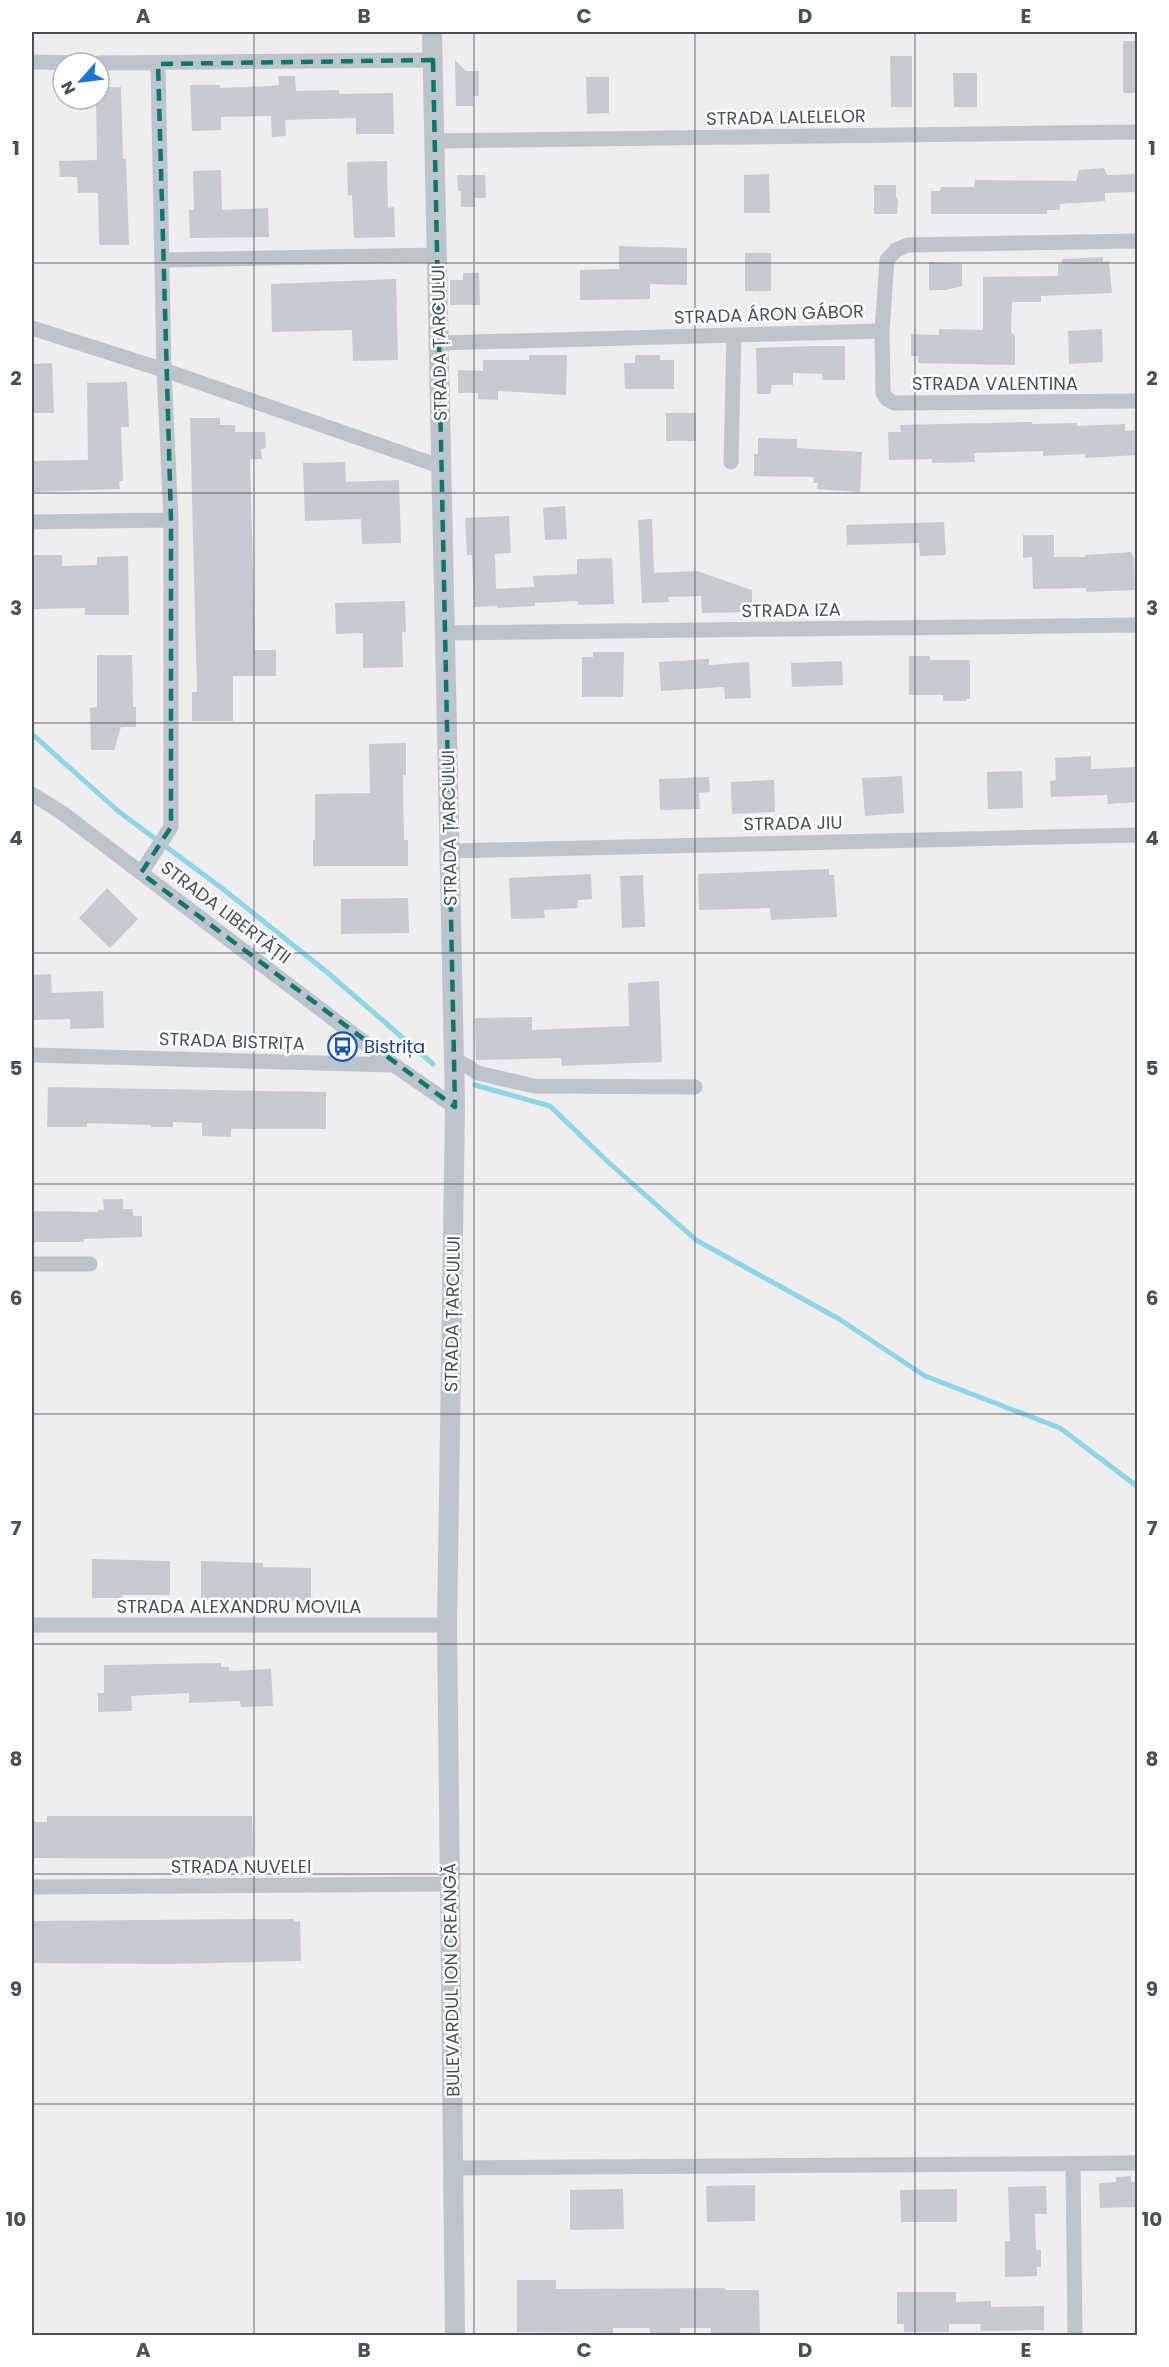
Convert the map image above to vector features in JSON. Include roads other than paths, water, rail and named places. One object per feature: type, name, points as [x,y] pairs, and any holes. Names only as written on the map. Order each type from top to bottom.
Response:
[{"type":"street","name":"STRADA ȚARCULUI","points":[[432,32],[455,1107],[447,1625]]},
{"type":"street","points":[[111,63],[433,60]]},
{"type":"street","points":[[32,62],[51,62]]},
{"type":"street","points":[[141,873],[171,827],[171,520],[164,370],[158,64]]},
{"type":"street","name":"STRADA LALELELOR","points":[[435,141],[1137,132]]},
{"type":"street","name":"STRADA ÁRON GÁBOR","points":[[439,343],[882,331],[887,260],[896,250],[908,245],[1137,242]]},
{"type":"street","points":[[162,260],[437,255]]},
{"type":"street","points":[[32,328],[164,370],[442,467]]},
{"type":"street","name":"STRADA VALENTINA","points":[[882,331],[883,393],[886,399],[894,403],[1137,401]]},
{"type":"street","points":[[731,462],[734,335]]},
{"type":"street","points":[[32,522],[171,520]]},
{"type":"street","name":"STRADA IZA","points":[[445,633],[1137,625]]},
{"type":"street","name":"STRADA LIBERTĂȚII","points":[[32,794],[61,812],[394,1065]]},
{"type":"street","name":"STRADA JIU","points":[[449,850],[1137,835]]},
{"type":"street","name":"STRADA BISTRIȚA","points":[[32,1055],[394,1065]]},
{"type":"street","points":[[454,1058],[478,1073],[534,1086],[694,1087]]},
{"type":"street","points":[[394,1065],[455,1107]]},
{"type":"street","points":[[32,1264],[90,1264]]},
{"type":"street","name":"STRADA ALEXANDRU MOVILA","points":[[32,1625],[447,1625]]},
{"type":"street","name":"BULEVARDUL ION CREANGĂ","points":[[447,1625],[455,2336]]},
{"type":"street","name":"STRADA NUVELEI","points":[[32,1887],[450,1884]]},
{"type":"street","points":[[453,2168],[1137,2163]]},
{"type":"street","points":[[1073,2164],[1075,2336]]},
{"type":"waterway","points":[[32,734],[118,811],[223,889],[328,973],[433,1064]]},
{"type":"waterway","points":[[475,1085],[550,1106],[607,1161],[696,1240],[839,1319],[925,1376],[1060,1428],[1138,1487]]},
{"type":"place","name":"Bistrița","points":[[343,1046]]}]
